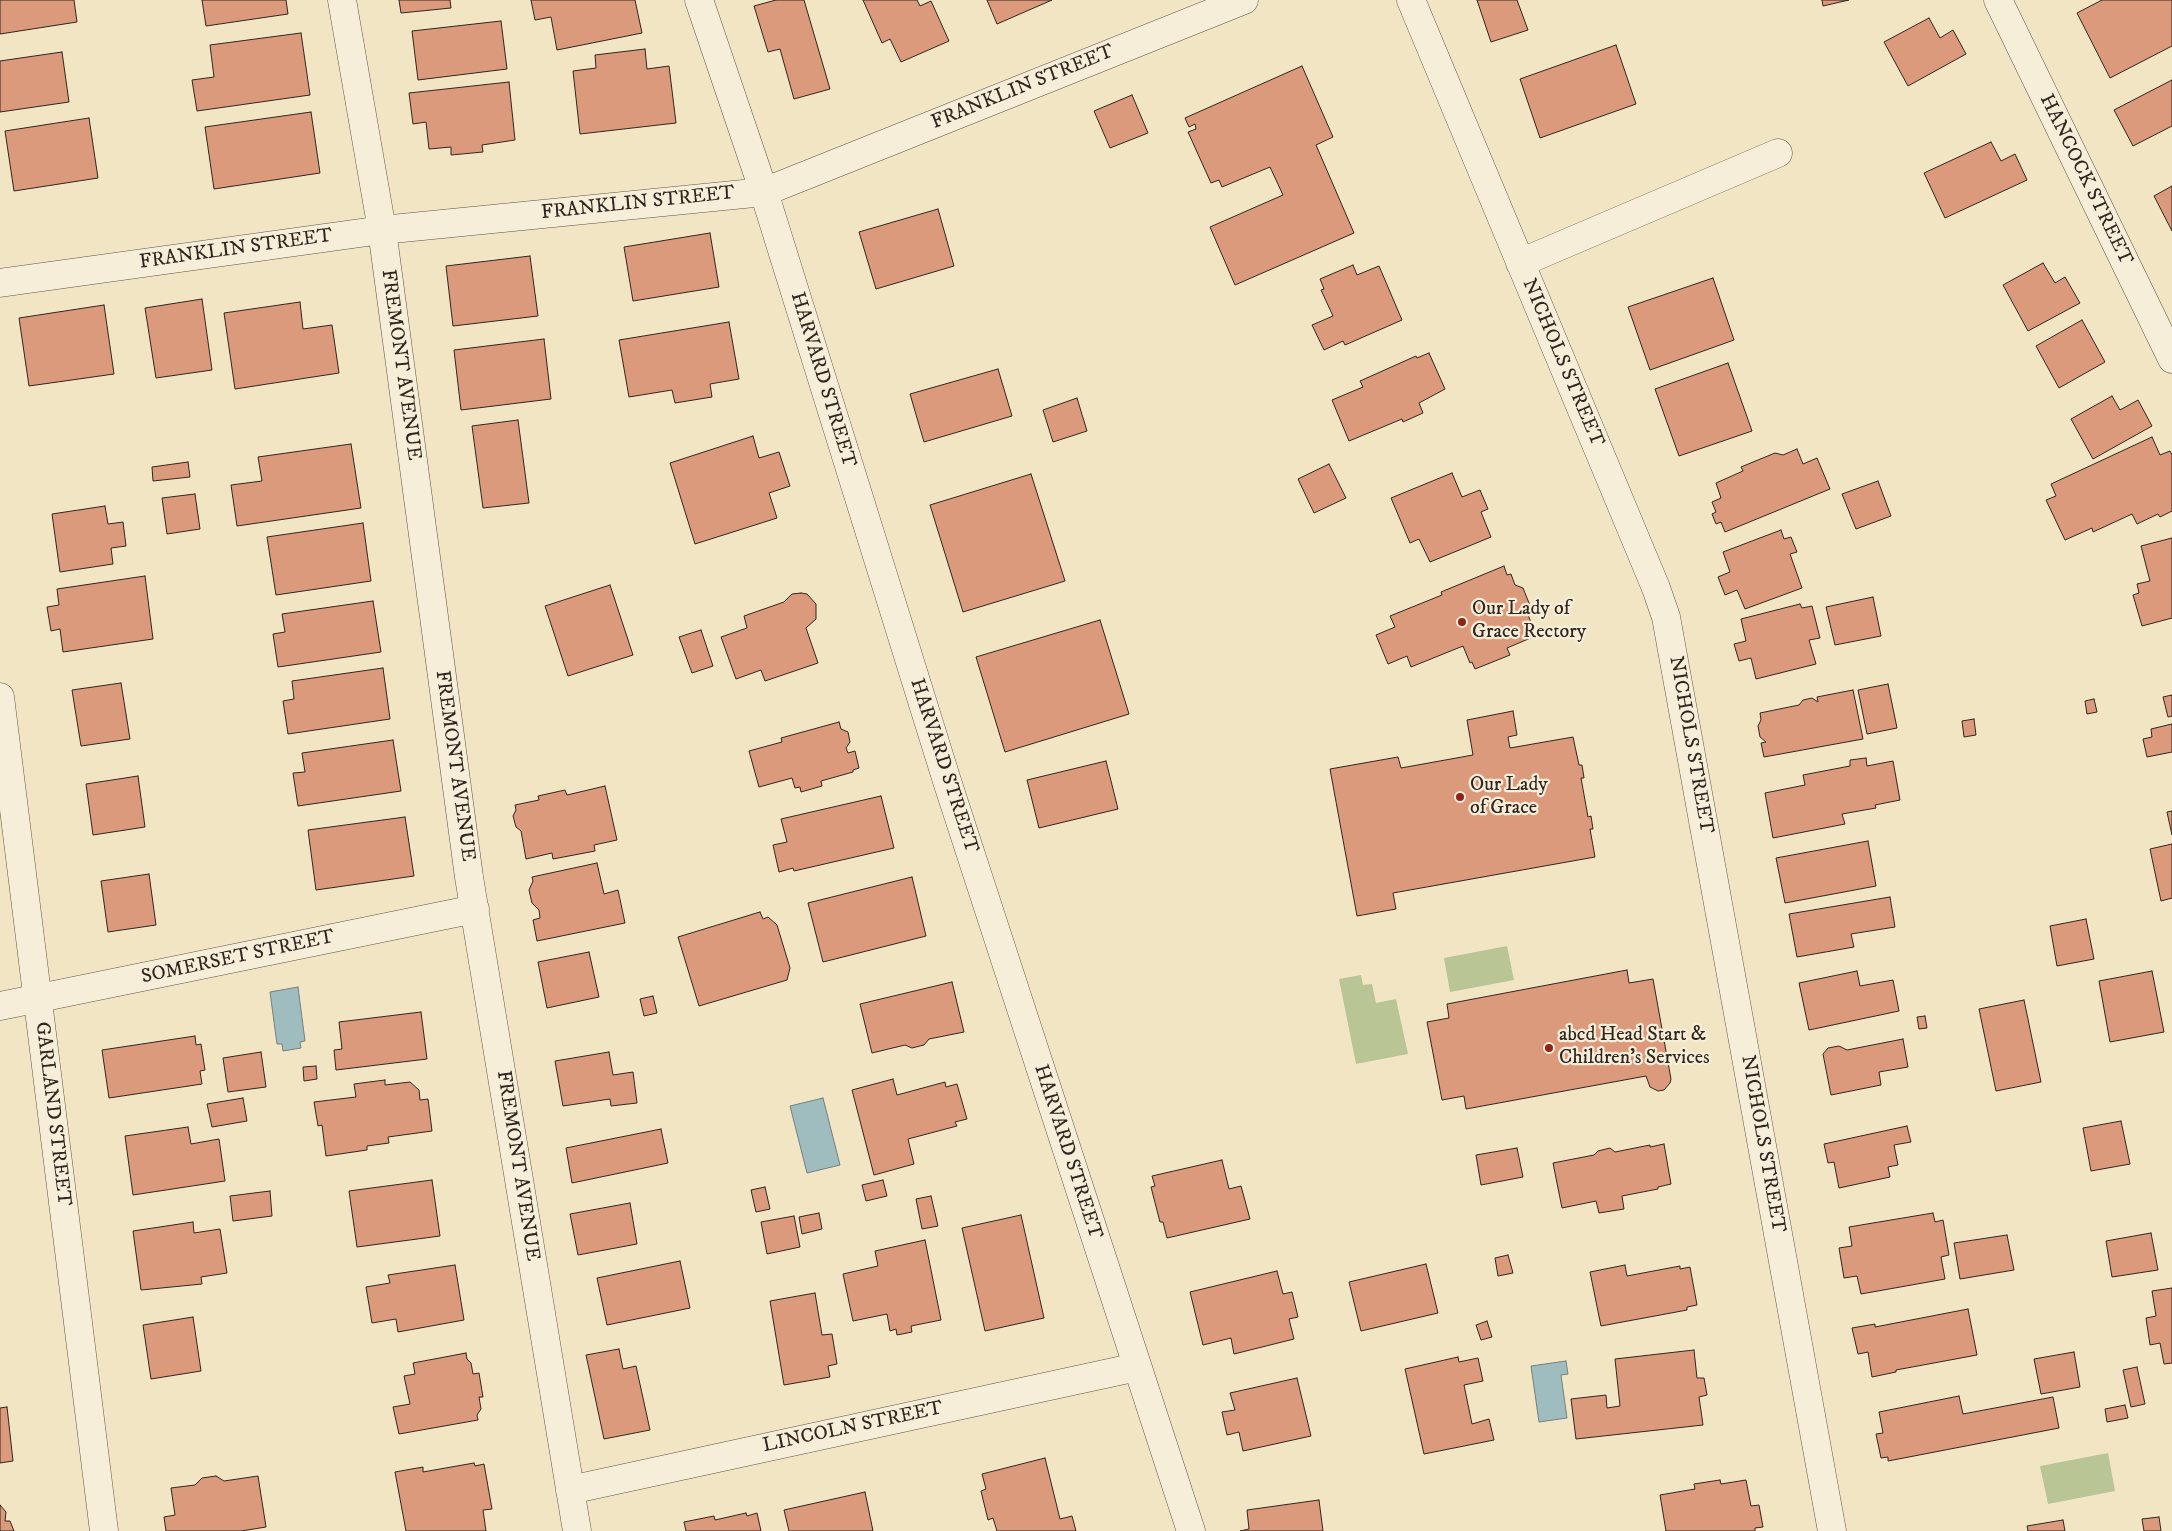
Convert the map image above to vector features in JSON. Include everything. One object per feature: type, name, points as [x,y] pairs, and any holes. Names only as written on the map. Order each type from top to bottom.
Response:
[{"type":"street","name":"FREMONT AVENUE","points":[[342,0],[382,230],[475,909],[577,1531]]},
{"type":"street","name":"HARVARD STREET","points":[[699,0],[764,192],[946,781],[1191,1531]]},
{"type":"street","name":"FRANKLIN STREET","points":[[0,283],[382,230],[764,192],[1244,0]]},
{"type":"street","name":"NICHOLS STREET","points":[[1411,0],[1658,592],[1666,617],[1832,1531]]},
{"type":"street","name":"HANCOCK STREET","points":[[1998,0],[2172,359]]},
{"type":"street","points":[[1520,263],[1778,153]]},
{"type":"street","name":"GARLAND STREET","points":[[0,697],[104,1531]]},
{"type":"street","name":"SOMERSET STREET","points":[[0,1006],[475,909]]},
{"type":"street","name":"LINCOLN STREET","points":[[570,1490],[1137,1367]]},
{"type":"green space","points":[[1507,946],[1514,980],[1450,992],[1444,958]]},
{"type":"green space","points":[[1361,975],[1363,985],[1372,984],[1376,1003],[1396,999],[1408,1054],[1356,1064],[1339,979]]},
{"type":"green space","points":[[2108,1453],[2115,1491],[2048,1504],[2040,1466]]},
{"type":"water","points":[[298,987],[305,1041],[300,1042],[301,1048],[283,1051],[282,1044],[277,1044],[270,992]]},
{"type":"water","points":[[823,1098],[840,1165],[807,1173],[790,1106]]},
{"type":"water","points":[[1566,1361],[1568,1374],[1561,1375],[1567,1418],[1539,1422],[1531,1366]]},
{"type":"building","points":[[0,0],[74,0],[77,22],[0,34]]},
{"type":"building","points":[[202,0],[286,0],[288,14],[206,26]]},
{"type":"building","points":[[399,0],[450,0],[451,8],[401,13]]},
{"type":"building","points":[[531,0],[635,0],[642,33],[557,50],[551,17],[535,20]]},
{"type":"building","points":[[776,0],[804,0],[830,89],[794,99],[780,49],[768,52],[754,6]]},
{"type":"building","points":[[863,0],[917,0],[920,6],[931,1],[949,41],[901,62],[890,39],[882,43]]},
{"type":"building","points":[[987,0],[1052,0],[997,24]]},
{"type":"building","points":[[1477,0],[1517,0],[1528,30],[1491,42]]},
{"type":"building","points":[[1822,0],[1849,0],[1823,6]]},
{"type":"building","points":[[2102,0],[2172,0],[2172,46],[2110,78],[2077,13]]},
{"type":"building","points":[[1929,18],[1940,38],[1953,30],[1966,54],[1908,86],[1884,42]]},
{"type":"building","points":[[501,21],[507,69],[418,80],[412,31]]},
{"type":"building","points":[[301,33],[310,95],[197,111],[192,80],[214,77],[210,45]]},
{"type":"building","points":[[1616,45],[1636,104],[1540,138],[1520,79]]},
{"type":"building","points":[[645,49],[647,69],[669,66],[676,123],[580,134],[573,71],[596,68],[595,55]]},
{"type":"building","points":[[62,52],[69,102],[0,112],[0,61]]},
{"type":"building","points":[[1302,66],[1333,137],[1316,145],[1354,233],[1235,285],[1210,227],[1283,195],[1270,167],[1222,187],[1219,180],[1211,183],[1188,132],[1196,129],[1195,124],[1189,127],[1185,118]]},
{"type":"building","points":[[2172,80],[2172,126],[2133,146],[2114,110]]},
{"type":"building","points":[[509,82],[515,140],[482,145],[483,152],[451,155],[451,147],[429,149],[426,122],[413,124],[409,93]]},
{"type":"building","points":[[1132,95],[1148,133],[1110,148],[1094,111]]},
{"type":"building","points":[[311,112],[320,173],[214,189],[205,127]]},
{"type":"building","points":[[89,118],[98,178],[14,191],[5,131]]},
{"type":"building","points":[[1991,142],[2001,161],[2015,154],[2027,180],[1945,218],[1924,173]]},
{"type":"building","points":[[2172,186],[2172,231],[2154,196]]},
{"type":"building","points":[[938,209],[954,266],[876,289],[859,232]]},
{"type":"building","points":[[710,233],[719,287],[633,301],[624,247]]},
{"type":"building","points":[[530,256],[538,316],[453,326],[446,266]]},
{"type":"building","points":[[2043,263],[2055,283],[2065,277],[2080,303],[2028,331],[2003,285]]},
{"type":"building","points":[[1353,265],[1357,275],[1379,266],[1402,320],[1345,345],[1343,341],[1324,350],[1312,325],[1333,316],[1321,290],[1324,289],[1320,279]]},
{"type":"building","points":[[1713,278],[1734,340],[1650,370],[1628,307]]},
{"type":"building","points":[[202,299],[212,370],[156,378],[145,308]]},
{"type":"building","points":[[300,302],[303,329],[332,325],[339,373],[235,389],[224,313]]},
{"type":"building","points":[[104,305],[114,374],[29,386],[19,318]]},
{"type":"building","points":[[2082,320],[2105,362],[2059,388],[2036,346]]},
{"type":"building","points":[[729,322],[739,379],[710,384],[712,397],[675,403],[672,390],[629,397],[619,340]]},
{"type":"building","points":[[544,339],[551,399],[461,410],[454,350]]},
{"type":"building","points":[[1429,353],[1445,389],[1419,403],[1423,413],[1403,422],[1402,419],[1349,441],[1332,400],[1363,387],[1360,381],[1416,356],[1417,358]]},
{"type":"building","points":[[1728,363],[1752,431],[1679,456],[1655,389]]},
{"type":"building","points":[[998,369],[1012,416],[924,442],[910,394]]},
{"type":"building","points":[[2112,396],[2120,410],[2138,400],[2152,426],[2093,459],[2071,419]]},
{"type":"building","points":[[1077,398],[1087,431],[1053,442],[1043,410]]},
{"type":"building","points":[[518,420],[529,503],[483,508],[472,426]]},
{"type":"building","points":[[753,436],[759,458],[779,452],[790,486],[769,493],[777,518],[695,544],[670,463]]},
{"type":"building","points":[[2152,437],[2160,455],[2170,451],[2172,455],[2172,511],[2160,517],[2158,514],[2137,524],[2132,514],[2093,532],[2092,528],[2065,540],[2046,500],[2056,496],[2051,484]]},
{"type":"building","points":[[351,444],[361,508],[237,526],[231,485],[262,481],[258,457]]},
{"type":"building","points":[[1797,449],[1803,464],[1817,458],[1830,489],[1725,532],[1721,522],[1716,524],[1712,514],[1716,512],[1712,502],[1721,498],[1716,483],[1743,471],[1741,467],[1775,453],[1783,455]]},
{"type":"building","points":[[188,462],[190,477],[153,481],[152,467]]},
{"type":"building","points":[[1329,464],[1346,498],[1314,513],[1298,479]]},
{"type":"building","points":[[1452,473],[1462,497],[1480,490],[1488,509],[1481,512],[1491,537],[1430,562],[1419,539],[1410,543],[1391,498]]},
{"type":"building","points":[[1031,474],[1065,581],[963,612],[930,505]]},
{"type":"building","points":[[1878,481],[1891,516],[1856,529],[1842,494]]},
{"type":"building","points":[[195,494],[200,529],[167,534],[162,498]]},
{"type":"building","points":[[105,506],[108,524],[123,522],[126,546],[111,548],[113,564],[60,572],[52,514]]},
{"type":"building","points":[[363,523],[371,581],[276,595],[267,537]]},
{"type":"building","points":[[1781,530],[1784,539],[1791,537],[1797,552],[1790,554],[1802,588],[1745,609],[1737,590],[1725,595],[1718,577],[1730,572],[1723,552]]},
{"type":"building","points":[[2172,538],[2172,618],[2142,626],[2133,595],[2139,593],[2137,584],[2150,581],[2141,546]]},
{"type":"building","name":"Our Lady of Grace Rectory","points":[[1504,566],[1507,575],[1511,574],[1515,585],[1523,588],[1531,608],[1528,615],[1533,627],[1529,628],[1533,637],[1507,648],[1510,655],[1475,669],[1472,662],[1470,663],[1463,646],[1411,667],[1407,656],[1388,664],[1376,635],[1395,627],[1390,616],[1442,595],[1441,592]]},
{"type":"building","points":[[145,576],[153,639],[63,652],[60,629],[51,631],[47,607],[59,605],[57,589]]},
{"type":"building","points":[[610,585],[633,655],[568,676],[545,606]]},
{"type":"building","points":[[792,594],[807,594],[816,604],[816,619],[806,628],[818,663],[765,681],[761,670],[736,679],[721,637],[747,628],[744,616],[784,602]]},
{"type":"building","points":[[1873,597],[1881,636],[1835,645],[1826,607]]},
{"type":"building","points":[[373,601],[381,652],[278,667],[273,634],[285,632],[282,614]]},
{"type":"building","points":[[1800,604],[1802,608],[1812,606],[1820,638],[1809,640],[1816,664],[1756,679],[1751,658],[1739,661],[1734,644],[1746,641],[1741,619]]},
{"type":"building","points":[[1100,620],[1129,714],[1005,752],[976,657]]},
{"type":"building","points":[[701,630],[713,666],[692,673],[679,637]]},
{"type":"building","points":[[383,668],[390,719],[288,734],[283,701],[294,699],[292,681]]},
{"type":"building","points":[[121,683],[130,739],[81,746],[72,690]]},
{"type":"building","points":[[1888,684],[1897,728],[1867,734],[1858,690]]},
{"type":"building","points":[[1853,690],[1863,739],[1764,757],[1761,743],[1766,742],[1760,737],[1758,726],[1761,720],[1760,713],[1799,705],[1803,700],[1812,698],[1818,702],[1817,697]]},
{"type":"building","points":[[2172,695],[2172,716],[2168,717],[2163,697]]},
{"type":"building","points":[[2094,699],[2097,712],[2087,714],[2085,701]]},
{"type":"building","name":"Our Lady of Grace","points":[[1513,711],[1517,735],[1508,737],[1510,748],[1573,737],[1579,765],[1582,765],[1584,778],[1581,778],[1588,817],[1591,816],[1593,829],[1590,829],[1595,857],[1393,893],[1396,909],[1357,916],[1330,769],[1398,757],[1401,768],[1473,755],[1467,720]]},
{"type":"building","points":[[1974,719],[1976,735],[1964,737],[1962,721]]},
{"type":"building","points":[[839,722],[841,729],[848,732],[850,742],[846,748],[848,753],[855,751],[859,768],[853,770],[853,772],[821,781],[822,786],[801,792],[800,787],[795,788],[792,778],[759,787],[749,751],[782,742],[781,738]]},
{"type":"building","points":[[2172,724],[2172,752],[2147,757],[2143,739],[2152,737],[2151,729]]},
{"type":"building","points":[[393,740],[401,791],[298,806],[293,773],[305,772],[302,753]]},
{"type":"building","points":[[1866,758],[1867,766],[1893,761],[1900,800],[1875,805],[1876,808],[1842,814],[1845,824],[1773,838],[1765,793],[1805,785],[1803,775],[1850,766],[1850,760]]},
{"type":"building","points":[[1106,761],[1118,809],[1039,828],[1027,780]]},
{"type":"building","points":[[138,776],[145,827],[93,835],[86,784]]},
{"type":"building","points":[[605,786],[617,840],[594,845],[595,851],[553,859],[552,853],[526,859],[521,831],[516,827],[513,816],[516,810],[515,805],[539,800],[538,796],[565,790],[567,795]]},
{"type":"building","points":[[881,796],[894,848],[794,871],[793,868],[779,872],[773,845],[787,842],[781,819]]},
{"type":"building","points":[[2172,811],[2172,835],[2167,812]]},
{"type":"building","points":[[405,817],[414,876],[316,890],[308,830]]},
{"type":"building","points":[[1868,841],[1876,886],[1785,903],[1776,858]]},
{"type":"building","points":[[2172,844],[2172,898],[2161,901],[2150,849]]},
{"type":"building","points":[[597,863],[604,894],[618,890],[625,923],[537,941],[533,920],[540,918],[539,910],[532,903],[529,890],[533,881],[532,877]]},
{"type":"building","points":[[149,874],[156,925],[108,932],[101,881]]},
{"type":"building","points":[[912,877],[926,936],[823,962],[808,903]]},
{"type":"building","points":[[1890,897],[1895,927],[1851,934],[1854,947],[1797,957],[1789,914]]},
{"type":"building","points":[[760,912],[763,919],[768,917],[777,925],[790,968],[787,980],[699,1006],[678,937]]},
{"type":"building","points":[[2086,919],[2094,959],[2057,966],[2050,926]]},
{"type":"building","points":[[589,952],[599,997],[547,1008],[538,962]]},
{"type":"building","name":"abcd Head Start & Children's Services","points":[[1627,970],[1629,983],[1653,979],[1671,1079],[1664,1090],[1658,1091],[1650,1087],[1646,1076],[1466,1109],[1464,1096],[1442,1100],[1427,1022],[1449,1018],[1447,1004]]},
{"type":"building","points":[[1857,971],[1860,986],[1893,980],[1899,1011],[1809,1030],[1799,983]]},
{"type":"building","points":[[2152,971],[2164,1032],[2110,1042],[2099,981]]},
{"type":"building","points":[[952,982],[964,1032],[929,1039],[924,1045],[912,1048],[905,1045],[872,1053],[860,1004]]},
{"type":"building","points":[[653,996],[657,1013],[644,1016],[640,999]]},
{"type":"building","points":[[2024,1000],[2041,1082],[1996,1091],[1979,1009]]},
{"type":"building","points":[[421,1012],[427,1059],[336,1070],[334,1050],[342,1049],[339,1022]]},
{"type":"building","points":[[1925,1016],[1927,1028],[1919,1029],[1917,1017]]},
{"type":"building","points":[[195,1036],[196,1045],[201,1044],[205,1070],[200,1071],[202,1084],[109,1098],[102,1050]]},
{"type":"building","points":[[1903,1039],[1908,1067],[1879,1072],[1881,1085],[1831,1095],[1823,1054],[1828,1048],[1839,1046],[1847,1050]]},
{"type":"building","points":[[261,1052],[266,1087],[228,1092],[223,1058]]},
{"type":"building","points":[[609,1052],[613,1075],[633,1072],[637,1103],[611,1106],[610,1099],[563,1106],[555,1061]]},
{"type":"building","points":[[316,1066],[317,1079],[304,1081],[303,1067]]},
{"type":"building","points":[[893,1079],[897,1095],[945,1082],[946,1087],[957,1084],[967,1119],[955,1122],[957,1126],[908,1139],[914,1164],[874,1175],[852,1090]]},
{"type":"building","points":[[385,1080],[385,1085],[410,1082],[419,1090],[420,1100],[428,1099],[432,1131],[388,1137],[389,1143],[367,1146],[367,1150],[326,1156],[322,1125],[318,1126],[314,1102],[356,1097],[354,1084]]},
{"type":"building","points":[[243,1098],[247,1121],[212,1127],[207,1104]]},
{"type":"building","points":[[2121,1121],[2130,1164],[2091,1171],[2083,1128]]},
{"type":"building","points":[[1907,1126],[1911,1142],[1894,1145],[1898,1165],[1888,1167],[1890,1177],[1839,1188],[1834,1162],[1828,1163],[1824,1144]]},
{"type":"building","points":[[188,1127],[191,1144],[219,1139],[225,1181],[133,1195],[125,1136]]},
{"type":"building","points":[[661,1129],[668,1163],[572,1183],[566,1148]]},
{"type":"building","points":[[1664,1144],[1671,1184],[1658,1187],[1658,1189],[1622,1196],[1624,1209],[1599,1213],[1596,1201],[1562,1208],[1553,1163],[1594,1155],[1598,1151],[1610,1148],[1615,1152]]},
{"type":"building","points":[[1517,1148],[1523,1177],[1481,1185],[1476,1155]]},
{"type":"building","points":[[1222,1160],[1229,1189],[1241,1186],[1250,1219],[1167,1238],[1163,1222],[1160,1222],[1151,1187],[1155,1186],[1152,1176]]},
{"type":"building","points":[[432,1180],[440,1236],[357,1247],[349,1191]]},
{"type":"building","points":[[883,1180],[887,1196],[866,1201],[862,1185]]},
{"type":"building","points":[[765,1187],[770,1209],[756,1212],[751,1190]]},
{"type":"building","points":[[270,1191],[272,1216],[233,1221],[230,1196]]},
{"type":"building","points":[[931,1196],[938,1226],[922,1229],[916,1199]]},
{"type":"building","points":[[630,1203],[637,1244],[578,1255],[570,1214]]},
{"type":"building","points":[[819,1213],[822,1229],[802,1234],[799,1217]]},
{"type":"building","points":[[1933,1213],[1935,1222],[1943,1220],[1949,1255],[1941,1257],[1945,1279],[1861,1294],[1857,1276],[1844,1278],[1839,1248],[1852,1246],[1849,1227]]},
{"type":"building","points":[[1021,1215],[1044,1318],[985,1331],[962,1228]]},
{"type":"building","points":[[794,1216],[800,1247],[767,1254],[761,1222]]},
{"type":"building","points":[[193,1222],[194,1233],[220,1229],[227,1273],[201,1277],[202,1284],[141,1290],[133,1231]]},
{"type":"building","points":[[2151,1233],[2158,1270],[2112,1277],[2106,1241]]},
{"type":"building","points":[[2007,1235],[2014,1270],[1960,1279],[1954,1243]]},
{"type":"building","points":[[925,1240],[941,1320],[911,1326],[912,1332],[897,1335],[896,1329],[890,1331],[887,1314],[853,1321],[843,1274],[878,1266],[875,1251]]},
{"type":"building","points":[[1508,1255],[1513,1273],[1498,1276],[1495,1258]]},
{"type":"building","points":[[680,1261],[690,1308],[607,1325],[597,1278]]},
{"type":"building","points":[[1426,1264],[1438,1313],[1361,1331],[1349,1282]]},
{"type":"building","points":[[455,1265],[464,1320],[398,1332],[396,1319],[372,1323],[366,1287],[390,1283],[388,1275]]},
{"type":"building","points":[[1625,1265],[1627,1276],[1680,1266],[1680,1269],[1690,1267],[1697,1305],[1687,1307],[1687,1310],[1601,1326],[1590,1272]]},
{"type":"building","points":[[1277,1271],[1283,1294],[1292,1292],[1298,1317],[1289,1319],[1294,1339],[1234,1354],[1231,1338],[1203,1345],[1190,1292]]},
{"type":"building","points":[[2172,1288],[2172,1363],[2164,1364],[2160,1343],[2150,1345],[2146,1318],[2156,1316],[2152,1291]]},
{"type":"building","points":[[815,1293],[822,1335],[832,1334],[837,1364],[828,1366],[830,1377],[784,1385],[770,1301]]},
{"type":"building","points":[[1968,1309],[1977,1355],[1896,1370],[1896,1372],[1872,1377],[1868,1352],[1858,1354],[1852,1328],[1875,1324],[1875,1327]]},
{"type":"building","points":[[193,1317],[201,1371],[151,1379],[143,1325]]},
{"type":"building","points":[[1487,1321],[1492,1337],[1481,1340],[1476,1325]]},
{"type":"building","points":[[619,1349],[623,1369],[636,1366],[650,1430],[604,1439],[586,1355]]},
{"type":"building","points":[[1694,1350],[1697,1378],[1704,1378],[1707,1395],[1699,1397],[1703,1425],[1576,1439],[1571,1399],[1606,1395],[1607,1408],[1620,1406],[1615,1359]]},
{"type":"building","points":[[2074,1352],[2080,1387],[2041,1394],[2034,1359]]},
{"type":"building","points":[[466,1353],[467,1359],[471,1363],[473,1374],[479,1373],[483,1397],[479,1397],[481,1409],[477,1415],[478,1420],[399,1434],[393,1407],[410,1404],[404,1376],[415,1374],[413,1363]]},
{"type":"building","points":[[1458,1357],[1459,1362],[1478,1358],[1483,1381],[1464,1385],[1472,1424],[1489,1419],[1494,1440],[1424,1454],[1405,1369]]},
{"type":"building","points":[[2137,1367],[2145,1404],[2131,1407],[2123,1370]]},
{"type":"building","points":[[1297,1378],[1311,1436],[1243,1451],[1239,1432],[1227,1435],[1222,1412],[1235,1410],[1230,1393]]},
{"type":"building","points":[[1959,1396],[1963,1414],[2053,1397],[2059,1428],[1888,1461],[1888,1457],[1881,1458],[1876,1434],[1883,1433],[1879,1412]]},
{"type":"building","points":[[2125,1405],[2128,1418],[2107,1422],[2105,1409]]},
{"type":"building","points":[[7,1407],[13,1461],[0,1463],[0,1408]]},
{"type":"building","points":[[1045,1458],[1060,1519],[1072,1516],[1076,1531],[997,1531],[993,1518],[988,1520],[981,1491],[986,1489],[982,1474]]},
{"type":"building","points":[[474,1463],[475,1466],[484,1464],[492,1509],[483,1510],[486,1531],[406,1531],[395,1472],[423,1467],[423,1472]]},
{"type":"building","points":[[216,1476],[224,1481],[258,1476],[266,1527],[241,1531],[166,1531],[164,1517],[175,1515],[171,1488],[195,1485],[202,1478]]},
{"type":"building","points":[[1720,1480],[1721,1484],[1746,1480],[1751,1506],[1759,1505],[1763,1527],[1755,1528],[1755,1531],[1666,1531],[1660,1495],[1695,1489],[1694,1484]]},
{"type":"building","points":[[865,1492],[873,1531],[789,1531],[784,1510]]},
{"type":"building","points":[[1319,1500],[1323,1531],[1240,1531],[1249,1529],[1247,1510]]},
{"type":"building","points":[[0,1505],[6,1512],[5,1521],[10,1521],[14,1531],[0,1531]]},
{"type":"building","points":[[746,1513],[747,1516],[757,1513],[761,1531],[686,1531],[684,1522],[714,1516],[715,1520]]},
{"type":"building","points":[[2159,1517],[2161,1531],[2144,1531],[2142,1519]]},
{"type":"building","points":[[2063,1520],[2065,1531],[2028,1531],[2027,1526]]},
{"type":"place","name":"Our Lady of Grace Rectory","points":[[1462,622]]},
{"type":"place","name":"Our Lady of Grace","points":[[1460,797]]},
{"type":"place","name":"abcd Head Start & Children's Services","points":[[1549,1048]]}]
